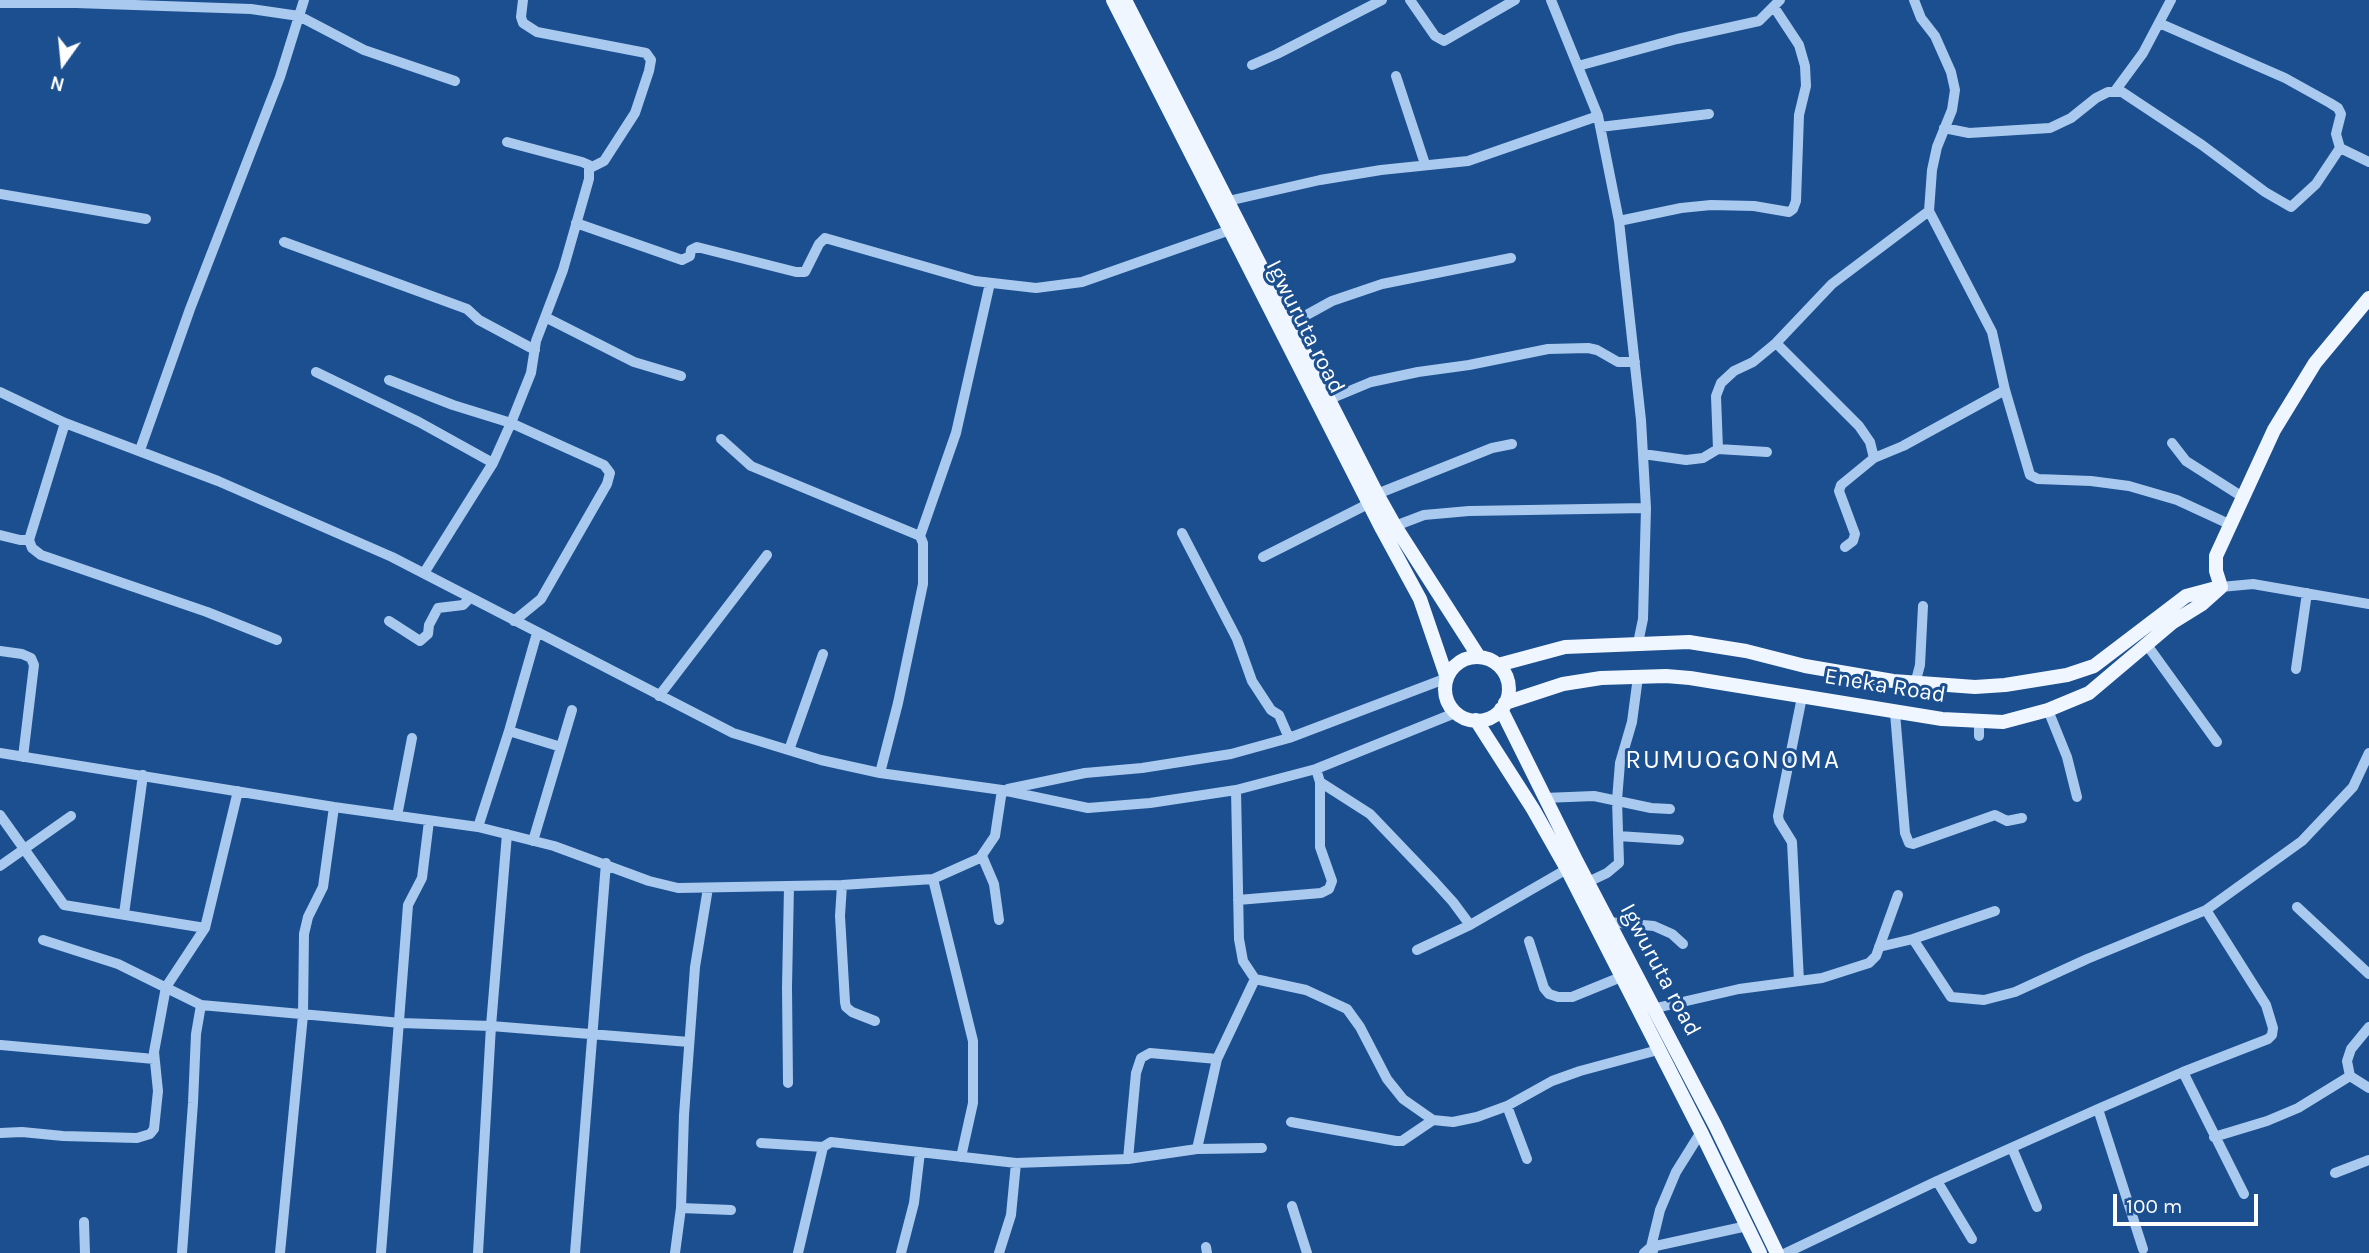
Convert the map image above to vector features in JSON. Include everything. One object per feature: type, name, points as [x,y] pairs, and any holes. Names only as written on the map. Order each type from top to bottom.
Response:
[{"type":"main road","name":"Igwuruta road","points":[[1113,0],[1230,230],[1374,498],[1479,657]]},
{"type":"main road","name":"Igwuruta road","points":[[1125,0],[1330,399],[1420,599],[1447,678]]},
{"type":"main road","points":[[2221,587],[2216,571],[2216,556],[2241,496],[2274,430],[2315,363],[2369,298]]},
{"type":"main road","name":"Eneka Road","points":[[1498,665],[1565,647],[1689,642],[1734,649],[1805,666],[1915,684],[1985,686],[2067,675],[2094,666],[2186,596],[2221,587]]},
{"type":"main road","name":"Eneka Road","points":[[1503,706],[1563,684],[1601,678],[1690,678],[1895,713],[2003,722],[2048,710],[2089,693],[2173,622],[2202,604],[2221,587]]},
{"type":"main road","points":[[1479,657],[1498,665],[1506,677],[1508,689],[1503,706],[1493,716],[1476,720],[1455,713],[1447,701],[1445,689],[1447,678],[1460,662],[1479,657]]},
{"type":"main road","name":"Igwuruta road","points":[[1503,706],[1544,798],[1656,1008],[1777,1253]]},
{"type":"main road","name":"Igwuruta road","points":[[1476,720],[1533,809],[1567,869],[1760,1253]]},
{"type":"street","points":[[140,450],[190,309],[276,90],[304,0]]},
{"type":"street","points":[[523,0],[523,23],[537,32],[646,53],[651,60],[635,113],[604,161],[590,168]]},
{"type":"street","points":[[1252,65],[1382,0]]},
{"type":"street","points":[[1410,0],[1435,36],[1444,41],[1515,0]]},
{"type":"street","points":[[1551,0],[1599,122],[1619,221],[1646,508],[1643,619],[1638,643]]},
{"type":"street","points":[[1914,0],[1921,18],[1935,36],[1951,72],[1955,90],[1952,110],[1937,146],[1929,211],[1992,332],[2005,390],[2030,475],[2038,479],[2129,486],[2177,500],[2229,524]]},
{"type":"street","points":[[2115,91],[2143,53],[2171,0]]},
{"type":"street","points":[[0,3],[251,9],[299,16],[365,50],[455,81]]},
{"type":"street","points":[[1578,66],[1677,39],[1759,21],[1777,4],[1799,45],[1805,66],[1806,86],[1799,115],[1796,201],[1793,209],[1789,212],[1754,206],[1711,205],[1681,208],[1619,221]]},
{"type":"street","points":[[2159,23],[2285,78],[2338,108],[2341,114],[2336,134],[2340,148],[2369,162]]},
{"type":"street","points":[[1395,76],[1424,164]]},
{"type":"street","points":[[1944,128],[1969,133],[2050,128],[2071,118],[2096,98],[2115,91],[2122,92],[2202,145],[2265,192],[2291,206],[2316,184],[2340,148]]},
{"type":"street","points":[[1228,201],[1320,180],[1424,164],[1468,161],[1599,122],[1709,114]]},
{"type":"street","points":[[508,142],[582,162],[590,168]]},
{"type":"street","points":[[424,573],[493,463],[511,424],[531,373],[535,350],[576,223],[590,168]]},
{"type":"street","points":[[0,194],[146,219]]},
{"type":"street","points":[[1718,449],[1716,396],[1721,383],[1776,343],[1832,284],[1929,211]]},
{"type":"street","points":[[576,223],[682,260],[697,247],[805,272],[819,244],[825,238],[975,281],[1036,288],[1082,282],[1230,230]]},
{"type":"street","points":[[284,242],[467,309],[479,320],[535,350]]},
{"type":"street","points":[[1292,324],[1332,301],[1382,284],[1511,258]]},
{"type":"street","points":[[880,772],[898,703],[923,584],[923,543],[920,536],[956,433],[990,283]]},
{"type":"street","points":[[547,318],[634,362],[681,376]]},
{"type":"street","points":[[1776,343],[1859,426],[1870,442],[1874,458]]},
{"type":"street","points":[[1330,399],[1371,382],[1548,349],[1588,348],[1618,362],[1634,362]]},
{"type":"street","points":[[316,372],[419,422],[493,463]]},
{"type":"street","points":[[389,380],[511,424],[604,465],[610,472],[607,484],[541,599],[514,621]]},
{"type":"street","points":[[1845,547],[1853,541],[1855,534],[1839,491],[1841,485],[1874,458],[1903,446],[2005,390]]},
{"type":"street","points":[[0,392],[65,423],[218,481],[355,540],[733,733],[880,772],[1002,790],[1088,808],[1150,803],[1236,790],[1316,769],[1455,713]]},
{"type":"street","points":[[65,423],[29,540],[32,548],[41,555],[207,612],[277,640]]},
{"type":"street","points":[[721,439],[751,466],[920,536]]},
{"type":"street","points":[[2172,443],[2186,461],[2241,496]]},
{"type":"street","points":[[1263,557],[1374,498],[1492,448],[1512,444]]},
{"type":"street","points":[[1643,454],[1686,460],[1703,458],[1718,449],[1767,452]]},
{"type":"street","points":[[1395,526],[1424,515],[1469,511],[1646,508]]},
{"type":"street","points":[[1182,533],[1237,639],[1252,681],[1271,710],[1279,715],[1289,738]]},
{"type":"street","points":[[0,535],[29,540]]},
{"type":"street","points":[[659,696],[767,555]]},
{"type":"street","points":[[2221,587],[2253,584],[2369,604]]},
{"type":"street","points":[[2296,669],[2307,593]]},
{"type":"street","points":[[388,621],[420,641],[428,634],[429,625],[438,608],[463,605],[470,598]]},
{"type":"street","points":[[1915,684],[1920,664],[1923,606]]},
{"type":"street","points":[[478,827],[537,633]]},
{"type":"street","points":[[2147,645],[2217,742]]},
{"type":"street","points":[[0,651],[22,654],[31,658],[34,665],[23,757]]},
{"type":"street","points":[[789,750],[823,654]]},
{"type":"street","points":[[1588,882],[1619,863],[1617,800],[1620,762],[1632,722],[1638,677]]},
{"type":"street","points":[[1002,790],[1085,773],[1142,768],[1231,754],[1289,738],[1447,678]]},
{"type":"street","points":[[1799,981],[1792,842],[1779,821],[1779,816],[1802,697]]},
{"type":"street","points":[[533,841],[572,710]]},
{"type":"street","points":[[2048,710],[2067,757],[2077,797]]},
{"type":"street","points":[[1895,713],[1905,832],[1909,844],[1995,816],[2007,821],[2022,818]]},
{"type":"street","points":[[1979,721],[1979,736]]},
{"type":"street","points":[[509,731],[561,747]]},
{"type":"street","points":[[397,816],[412,738]]},
{"type":"street","points":[[1913,939],[1951,997],[1984,1000],[2015,992],[2087,959],[2206,911],[2302,841],[2353,787],[2369,753]]},
{"type":"street","points":[[0,754],[478,827],[606,863],[649,881],[670,886],[708,888],[842,885],[933,879],[982,856],[995,836],[1002,790]]},
{"type":"street","points":[[1238,900],[1321,893],[1329,889],[1332,881],[1320,847],[1321,782],[1316,769]]},
{"type":"street","points":[[124,914],[143,775]]},
{"type":"street","points":[[1321,782],[1370,814],[1441,888],[1470,925]]},
{"type":"street","points":[[1236,790],[1239,939],[1243,961],[1255,979],[1306,990],[1347,1009],[1360,1027],[1387,1079],[1403,1099],[1433,1120],[1453,1122],[1478,1117],[1552,1081],[1658,1050]]},
{"type":"street","points":[[0,1133],[145,1137],[154,1129],[158,1081],[154,1059],[156,1035],[166,987],[205,928],[238,791]]},
{"type":"street","points":[[1544,798],[1594,796],[1670,810]]},
{"type":"street","points":[[280,1253],[303,1015],[304,934],[308,917],[323,887],[334,807]]},
{"type":"street","points":[[0,815],[64,905],[205,928]]},
{"type":"street","points":[[0,866],[71,816]]},
{"type":"street","points":[[381,1253],[408,905],[422,878],[429,821]]},
{"type":"street","points":[[478,1253],[491,1026],[507,834]]},
{"type":"street","points":[[1618,836],[1679,841]]},
{"type":"street","points":[[982,856],[994,884],[999,920]]},
{"type":"street","points":[[575,1253],[606,863]]},
{"type":"street","points":[[1417,950],[1470,925],[1567,869]]},
{"type":"street","points":[[933,879],[973,1041],[973,1103],[961,1157]]},
{"type":"street","points":[[842,885],[840,916],[846,1007],[875,1021]]},
{"type":"street","points":[[788,1083],[789,887]]},
{"type":"street","points":[[675,1253],[681,1208],[684,1115],[695,967],[708,888]]},
{"type":"street","points":[[1656,1008],[1739,989],[1822,978],[1868,963],[1879,947],[1898,895]]},
{"type":"street","points":[[2297,906],[2369,974]]},
{"type":"street","points":[[1879,947],[1913,939],[1995,911]]},
{"type":"street","points":[[1786,1253],[1937,1181],[2183,1072],[2268,1039],[2273,1028],[2266,1004],[2206,911]]},
{"type":"street","points":[[1608,922],[1654,926],[1672,934],[1683,944]]},
{"type":"street","points":[[43,940],[118,964],[201,1005],[397,1023],[491,1026],[689,1042]]},
{"type":"street","points":[[1529,941],[1544,988],[1549,994],[1572,997],[1621,976]]},
{"type":"street","points":[[1197,1149],[1217,1059],[1255,979]]},
{"type":"street","points":[[182,1253],[194,1103],[196,1034],[201,1005]]},
{"type":"street","points":[[2369,1027],[2351,1049],[2347,1060],[2350,1076],[2369,1088]]},
{"type":"street","points":[[1,1045],[154,1059]]},
{"type":"street","points":[[1128,1159],[1136,1073],[1144,1054],[1217,1059]]},
{"type":"street","points":[[2183,1072],[2244,1194]]},
{"type":"street","points":[[2214,1137],[2267,1121],[2298,1108],[2350,1076]]},
{"type":"street","points":[[1507,1105],[1527,1159]]},
{"type":"street","points":[[2098,1110],[2143,1249]]},
{"type":"street","points":[[1291,1122],[1396,1141],[1433,1120]]},
{"type":"street","points":[[1701,1132],[1676,1172],[1660,1210],[1650,1251],[1747,1226]]},
{"type":"street","points":[[761,1143],[823,1147],[831,1142],[1016,1163],[1128,1159],[1197,1149],[1262,1148]]},
{"type":"street","points":[[798,1253],[823,1147]]},
{"type":"street","points":[[2012,1148],[2037,1207]]},
{"type":"street","points":[[901,1253],[914,1203],[920,1152]]},
{"type":"street","points":[[2335,1173],[2369,1160]]},
{"type":"street","points":[[999,1253],[1012,1215],[1016,1163]]},
{"type":"street","points":[[1937,1181],[1972,1239]]},
{"type":"street","points":[[1292,1206],[1307,1253]]},
{"type":"street","points":[[681,1208],[731,1210]]},
{"type":"street","points":[[84,1222],[85,1253]]},
{"type":"district","name":"RUMUOGONOMA","points":[[1733,761]]}]
